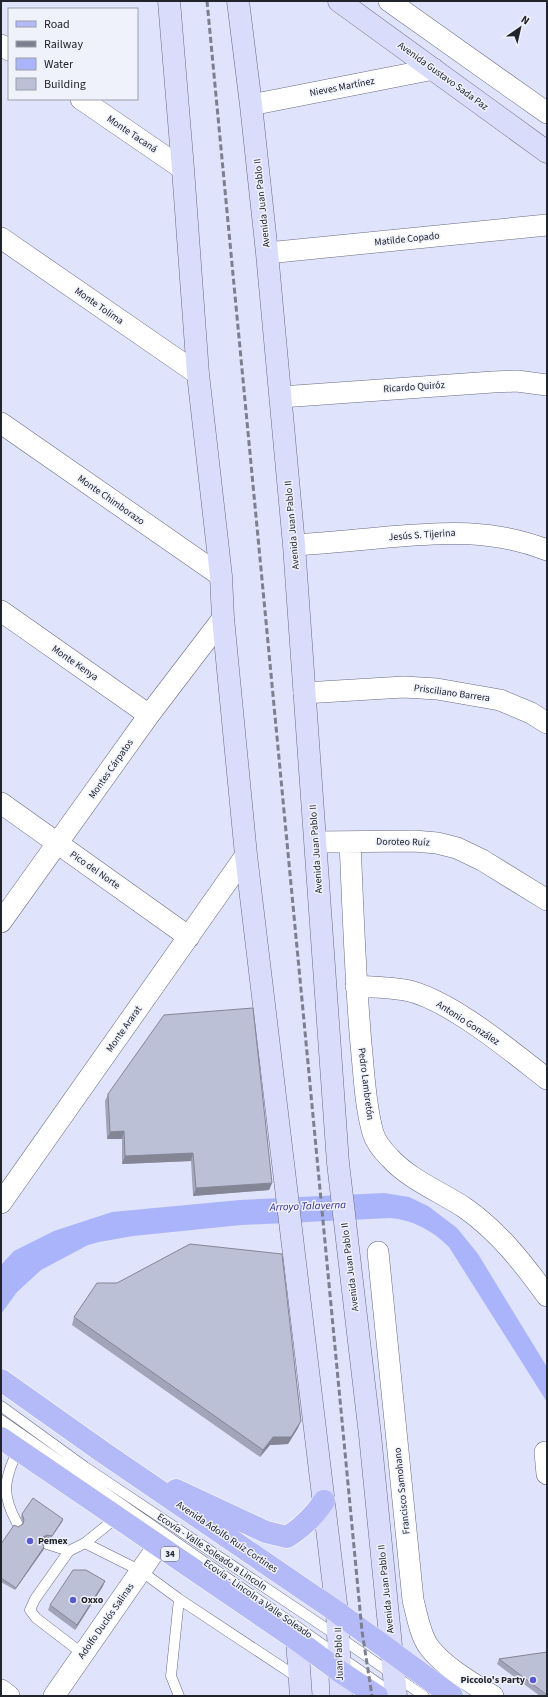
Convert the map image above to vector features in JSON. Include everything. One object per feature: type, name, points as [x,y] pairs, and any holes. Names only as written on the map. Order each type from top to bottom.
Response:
[{"type":"main road","name":"Avenida Juan Pablo II","points":[[238,1],[267,252],[281,397],[294,545],[338,1163],[370,1435],[392,1652],[392,1692]]},
{"type":"main road","name":"Avenida Gustavo Sada Paz","points":[[339,1],[547,152]]},
{"type":"main road","points":[[170,11],[198,374],[221,576],[223,618],[246,855],[284,1161],[337,1612]]},
{"type":"main road","name":"Avenida Adolfo Ruíz Cortines","points":[[1,1380],[104,1453],[337,1612],[452,1696]]},
{"type":"main road","name":"34","points":[[9,1444],[297,1640],[339,1655],[392,1692]]},
{"type":"main road","points":[[104,1453],[266,1532],[287,1537],[301,1529],[314,1516],[324,1501]]},
{"type":"main road","name":"Juan Pablo II","points":[[337,1612],[341,1696]]},
{"type":"main road","points":[[297,1640],[300,1687]]},
{"type":"street","points":[[162,1],[170,11]]},
{"type":"street","points":[[389,1],[547,113]]},
{"type":"street","name":"Nieves Martínez","points":[[251,105],[434,69]]},
{"type":"street","name":"Monte Tacaná","points":[[82,100],[183,169]]},
{"type":"street","name":"Matilde Copado","points":[[267,252],[547,225]]},
{"type":"street","name":"Monte Tolima","points":[[1,238],[198,374]]},
{"type":"street","name":"Ricardo Quiróz","points":[[281,397],[493,382],[517,381],[547,384]]},
{"type":"street","name":"Monte Chimborazo","points":[[1,424],[221,576]]},
{"type":"street","name":"Jesús S. Tijerina","points":[[294,545],[456,532],[484,534],[520,541],[547,550]]},
{"type":"street","name":"Monte Kenya","points":[[1,611],[149,715]]},
{"type":"street","name":"Montes Cárpatos","points":[[1,922],[149,715],[223,618]]},
{"type":"street","name":"Prisciliano Barrera","points":[[304,693],[404,687],[437,689],[500,700],[531,713],[547,723]]},
{"type":"street","name":"Pico del Norte","points":[[1,803],[189,937]]},
{"type":"street","name":"Doroteo Ruíz","points":[[316,842],[414,841],[437,843],[457,848],[482,860],[547,900]]},
{"type":"street","name":"Pedro Lambretón","points":[[350,842],[356,986],[366,1097],[374,1134],[381,1148],[391,1160],[405,1171],[465,1208],[488,1226],[522,1261],[547,1296]]},
{"type":"street","name":"Monte Ararat","points":[[1,1203],[246,855]]},
{"type":"street","name":"Antonio González","points":[[356,986],[405,990],[426,997],[448,1008],[481,1029],[547,1078]]},
{"type":"street","name":"Francisco Samohano","points":[[378,1252],[413,1600],[420,1626],[429,1647],[447,1664],[493,1696]]},
{"type":"street","points":[[545,1452],[547,1474]]},
{"type":"street","name":"Adolfo Duclós Salinas","points":[[54,1696],[158,1546]]},
{"type":"street","points":[[1,1690],[9,1696]]},
{"type":"lane","name":"Ecovía - Valle Soleado a Lincoln","points":[[1,1406],[339,1655],[392,1692],[424,1696]]},
{"type":"lane","name":"Ecovía - Lincoln a Valle Soleado","points":[[1,1420],[339,1655]]},
{"type":"lane","points":[[9,1444],[9,1471],[5,1486],[8,1508],[17,1523]]},
{"type":"lane","points":[[83,1654],[36,1618],[30,1610],[35,1599],[69,1551],[85,1543],[116,1518]]},
{"type":"lane","points":[[85,1543],[141,1571],[300,1687]]},
{"type":"lane","points":[[47,1544],[69,1551]]},
{"type":"lane","points":[[179,1600],[171,1676],[179,1696]]},
{"type":"water","name":"Arroyo Talaverna","points":[[384,1193],[409,1197],[428,1206],[457,1228],[478,1254],[547,1367],[547,1402],[449,1247],[443,1241],[422,1227],[398,1219],[390,1218],[241,1225],[133,1236],[99,1242],[88,1245],[41,1270],[17,1292],[1,1314],[1,1265],[14,1251],[54,1231],[112,1212],[240,1200]]},
{"type":"building","points":[[253,1008],[272,1183],[196,1188],[193,1153],[125,1156],[124,1131],[110,1132],[108,1094],[164,1015]]},
{"type":"building","points":[[190,1244],[282,1254],[301,1421],[291,1437],[273,1437],[263,1450],[74,1317],[97,1283],[117,1283]]},
{"type":"building","points":[[33,1498],[63,1519],[52,1536],[47,1535],[43,1537],[42,1542],[44,1547],[16,1588],[1,1578],[1,1544],[14,1525],[18,1527],[23,1524],[24,1520],[22,1514]]},
{"type":"building","points":[[73,1570],[86,1570],[105,1581],[77,1625],[50,1605]]},
{"type":"building","name":"Piccolo's Party","points":[[547,1652],[547,1695],[499,1659]]},
{"type":"railway","points":[[207,1],[362,1631],[372,1696]]},
{"type":"place","name":"Pemex","points":[[30,1541]]},
{"type":"place","name":"Oxxo","points":[[73,1600]]},
{"type":"place","name":"Piccolo's Party","points":[[533,1680]]}]
